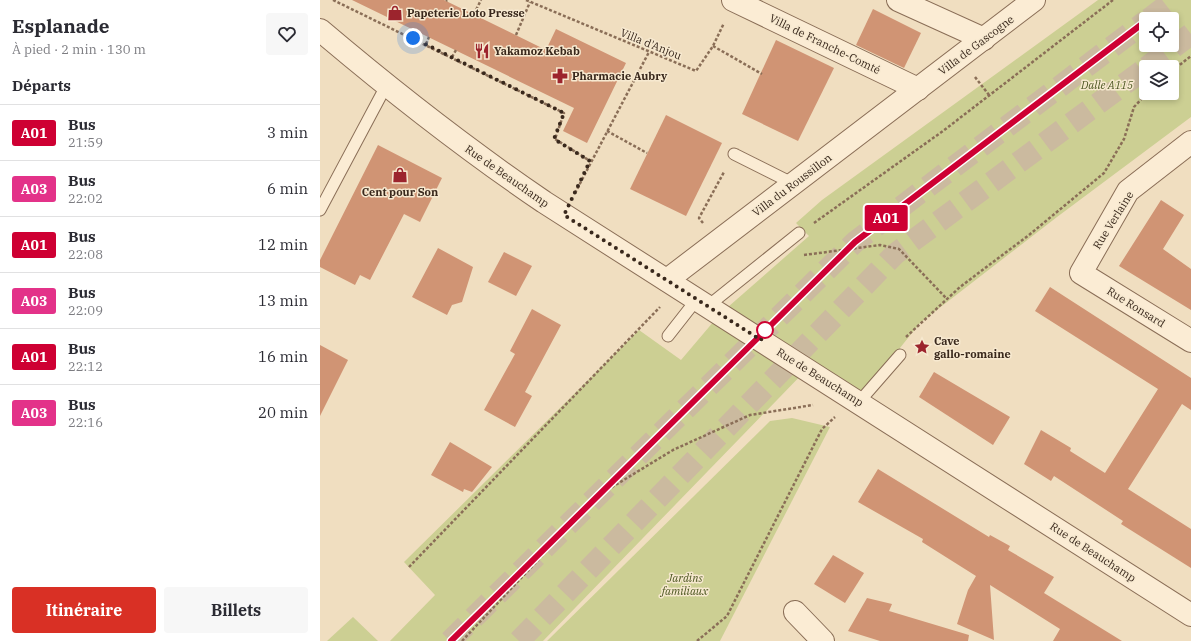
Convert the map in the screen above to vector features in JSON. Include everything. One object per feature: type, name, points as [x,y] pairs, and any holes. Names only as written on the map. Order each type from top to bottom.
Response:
[{"type":"street","name":"Villa de Franche-Comté","points":[[734,0],[918,89]]},
{"type":"street","points":[[898,0],[984,39]]},
{"type":"street","name":"Villa de Gascogne","points":[[918,89],[1034,0]]},
{"type":"street","name":"Rue de Beauchamp","points":[[320,30],[386,86],[458,142],[564,215],[673,283],[1191,615]]},
{"type":"street","name":"Villa du Roussillon","points":[[673,283],[794,184],[918,89]]},
{"type":"street","name":"Rue Verlaine","points":[[1081,273],[1128,191],[1191,142]]},
{"type":"street","name":"Rue Ronsard","points":[[1081,273],[1191,342]]},
{"type":"street","points":[[795,612],[823,641]]},
{"type":"lane","points":[[320,210],[386,86]]},
{"type":"lane","points":[[734,154],[794,184]]},
{"type":"lane","points":[[668,336],[703,303],[766,260],[799,234]]},
{"type":"lane","points":[[856,400],[900,355]]},
{"type":"path","points":[[333,0],[426,44],[564,113],[554,139],[590,161]]},
{"type":"path","points":[[474,14],[481,0]]},
{"type":"path","name":"Villa d'Anjou","points":[[526,0],[696,71],[713,46],[734,0]]},
{"type":"path","points":[[811,226],[989,95],[1112,0]]},
{"type":"path","points":[[516,35],[530,2]]},
{"type":"path","points":[[426,44],[429,37]]},
{"type":"path","points":[[713,46],[762,74]]},
{"type":"path","points":[[452,57],[456,50]]},
{"type":"path","points":[[564,215],[590,161],[649,52]]},
{"type":"path","points":[[1179,65],[1191,56]]},
{"type":"path","points":[[977,80],[989,95]]},
{"type":"path","points":[[905,338],[960,287],[1029,235],[1104,173],[1124,139],[1134,107],[1140,100]]},
{"type":"path","points":[[607,131],[647,153]]},
{"type":"path","points":[[699,218],[734,154]]},
{"type":"path","points":[[766,260],[880,245],[892,246],[899,249],[947,299]]},
{"type":"path","points":[[409,567],[639,330],[673,283]]},
{"type":"path","points":[[462,641],[599,495],[673,450],[750,415],[856,400]]},
{"type":"path","points":[[697,641],[727,616],[822,429],[856,400]]},
{"type":"green space","name":"Dalle A115","points":[[1098,0],[1191,0],[1191,117],[1057,217],[920,323],[859,399],[809,367],[543,641],[390,641],[435,595],[404,562],[639,330],[681,360],[720,314],[809,236],[796,223],[822,200]]},
{"type":"green space","name":"Jardins familiaux","points":[[792,418],[830,427],[720,641],[547,641],[770,421]]},
{"type":"green space","points":[[353,617],[378,641],[327,641]]},
{"type":"building","points":[[352,0],[444,0],[546,50],[556,29],[626,63],[587,143],[563,131],[574,108]]},
{"type":"building","points":[[873,9],[921,33],[904,68],[856,45]]},
{"type":"building","points":[[776,40],[834,68],[798,141],[742,114]]},
{"type":"building","points":[[666,115],[722,143],[686,216],[630,189]]},
{"type":"building","points":[[378,145],[442,178],[420,222],[404,214],[370,280],[360,275],[355,285],[320,267],[320,260]]},
{"type":"building","points":[[1161,200],[1184,215],[1163,249],[1191,269],[1191,310],[1119,266]]},
{"type":"building","points":[[438,248],[473,267],[462,302],[452,305],[447,315],[412,297]]},
{"type":"building","points":[[504,252],[532,266],[516,296],[488,282]]},
{"type":"building","points":[[1050,287],[1191,378],[1191,410],[1182,404],[1128,489],[1191,529],[1191,568],[1121,524],[1123,521],[1054,476],[1051,481],[1024,464],[1041,430],[1071,448],[1070,451],[1105,473],[1158,389],[1035,311]]},
{"type":"building","points":[[532,309],[561,325],[525,392],[532,396],[515,427],[484,410],[515,354],[510,351]]},
{"type":"building","points":[[320,345],[348,360],[320,416]]},
{"type":"building","points":[[934,372],[1010,417],[993,445],[919,397]]},
{"type":"building","points":[[450,442],[492,467],[472,492],[464,489],[463,492],[431,475]]},
{"type":"building","points":[[878,469],[989,537],[990,535],[1010,546],[1008,550],[1054,577],[1044,593],[1122,641],[1053,641],[1060,629],[990,585],[994,640],[957,624],[968,590],[976,576],[922,542],[923,539],[858,502]]},
{"type":"building","points":[[833,555],[864,573],[845,603],[814,584]]},
{"type":"building","points":[[867,598],[892,604],[889,611],[969,635],[968,641],[880,641],[848,631]]},
{"type":"tunnel","points":[[1158,12],[1174,0]]},
{"type":"tunnel","points":[[450,641],[855,242],[1139,26]]},
{"type":"tunnel","points":[[1156,60],[1191,34]]},
{"type":"tunnel","points":[[519,641],[895,254],[1139,73]]},
{"type":"bus line","name":"A01","points":[[451,641],[855,242],[1139,26]]},
{"type":"place","name":"Papeterie Loto Presse","points":[[395,13]]},
{"type":"place","name":"Yakamoz Kebab","points":[[482,51]]},
{"type":"place","name":"Pharmacie Aubry","points":[[560,76]]},
{"type":"place","name":"Cent pour Son","points":[[400,175]]},
{"type":"place","name":"Cave gallo-romaine","points":[[922,347]]},
{"type":"route","points":[[413,38],[564,113],[554,139],[590,161],[564,215],[761,340],[765,330]]}]
